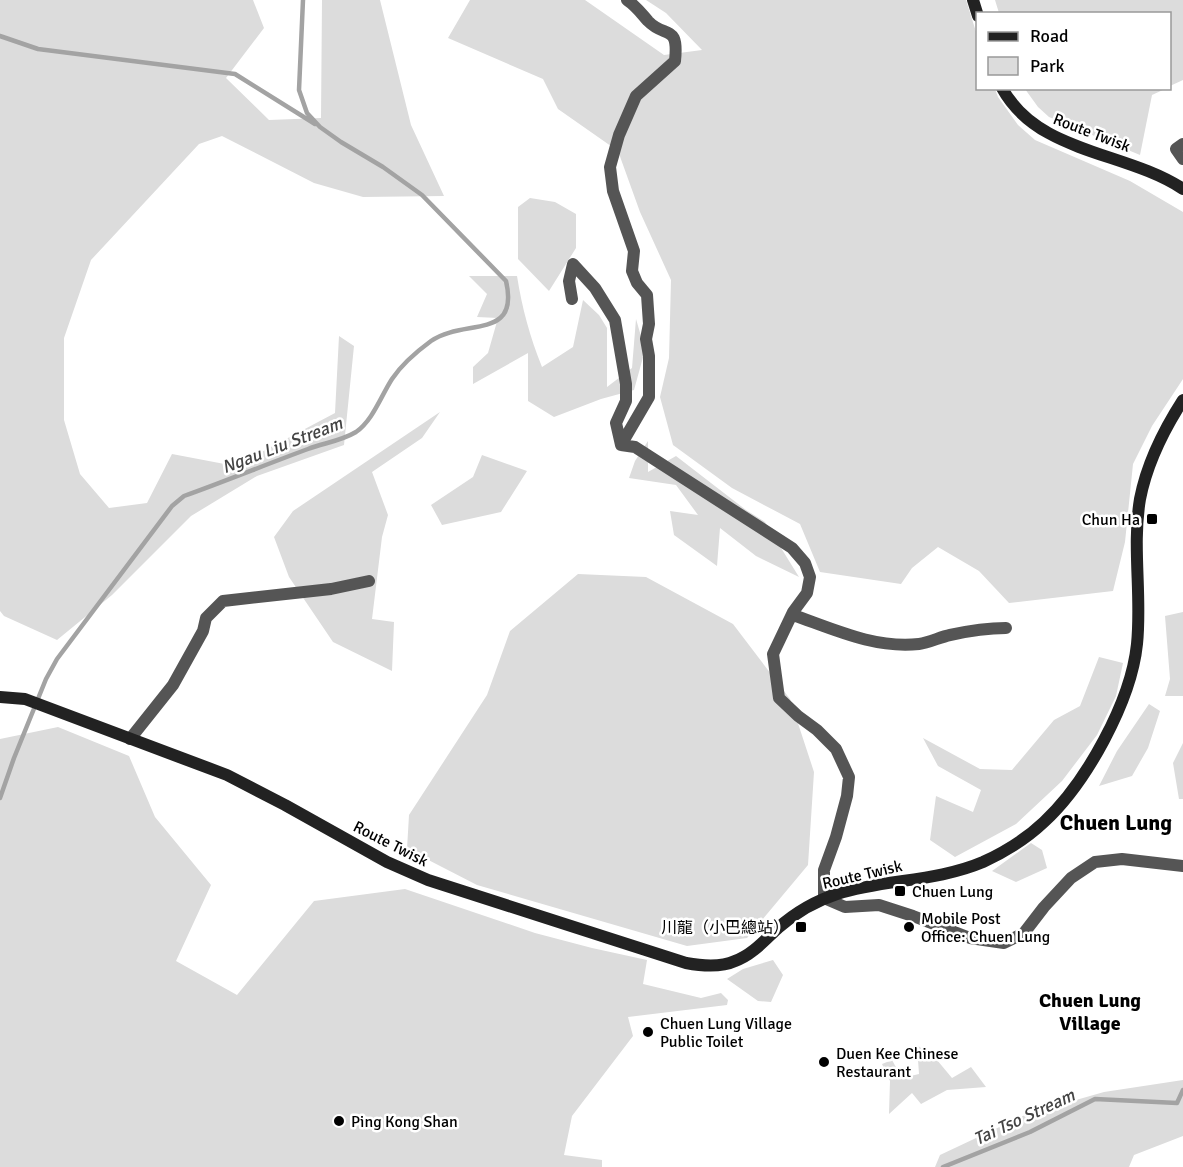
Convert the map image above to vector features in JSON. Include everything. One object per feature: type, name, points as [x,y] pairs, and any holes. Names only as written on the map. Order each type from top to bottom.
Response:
[{"type":"main road","name":"Route Twisk","points":[[1003,90],[1021,116],[1043,131],[1157,174],[1183,189]]},
{"type":"main road","name":"Route Twisk","points":[[0,697],[25,699],[197,762],[285,805],[387,862],[428,880],[686,963],[716,966],[735,962],[750,953],[788,920],[824,898],[852,890],[938,874],[980,862],[1005,850],[1031,833],[1054,813],[1073,788],[1115,719],[1131,677],[1138,631],[1140,501],[1153,454],[1183,400]]},
{"type":"street","points":[[621,445],[649,397],[649,357],[646,339],[649,324],[647,295],[637,283],[632,271],[634,251],[613,191],[610,167],[619,135],[636,96],[675,61],[677,44],[670,33],[650,23],[637,7],[627,0]]},
{"type":"street","points":[[1183,144],[1176,149],[1183,159]]},
{"type":"street","points":[[572,299],[569,281],[573,264],[595,288],[615,320],[626,384],[626,401],[616,423],[621,445]]},
{"type":"street","points":[[621,445],[635,447],[792,548],[805,563],[810,577],[807,593],[773,654],[779,698],[836,749],[849,777],[842,817],[824,870],[824,898],[845,907],[879,905],[970,938],[1004,943],[1024,933],[1071,878],[1095,862],[1122,859],[1183,866]]},
{"type":"street","points":[[130,739],[173,685],[203,631],[206,618],[223,602],[331,590],[369,581]]},
{"type":"street","points":[[793,615],[870,642],[885,644],[919,644],[985,628],[1006,628]]},
{"type":"green space","points":[[0,0],[253,0],[264,28],[226,78],[269,120],[321,118],[322,0],[380,0],[411,125],[444,196],[363,197],[314,183],[222,136],[199,144],[91,260],[64,338],[64,420],[80,474],[109,508],[147,503],[172,454],[235,466],[335,413],[339,336],[354,346],[344,445],[257,476],[191,516],[112,595],[57,640],[4,616],[0,611]]},
{"type":"green space","points":[[470,0],[585,0],[664,55],[702,50],[666,13],[646,0],[966,0],[976,32],[976,90],[995,90],[1018,125],[1035,140],[1130,181],[1183,212],[1183,379],[1152,426],[1133,464],[1125,542],[1113,591],[1009,603],[979,571],[938,547],[912,568],[901,584],[820,572],[800,524],[732,488],[673,445],[660,397],[669,358],[671,280],[640,212],[618,151],[558,109],[543,79],[448,38]]},
{"type":"green space","points":[[995,0],[1183,0],[1183,80],[1171,86],[1171,12],[999,12]]},
{"type":"green space","points":[[1026,90],[1163,90],[1152,95],[1140,155],[1049,117],[1038,107]]},
{"type":"green space","points":[[530,198],[555,202],[576,214],[576,248],[549,291],[518,259],[518,207]]},
{"type":"green space","points":[[469,276],[517,276],[527,322],[542,367],[573,347],[583,300],[599,315],[607,328],[607,387],[632,368],[636,319],[645,350],[634,390],[601,399],[554,417],[528,401],[528,353],[473,384],[473,367],[488,353],[498,318],[477,317],[487,294]]},
{"type":"green space","points":[[440,412],[422,438],[372,472],[388,515],[382,537],[372,619],[394,622],[392,671],[333,642],[289,577],[274,537],[293,511]]},
{"type":"green space","points":[[648,441],[648,472],[676,456],[765,522],[799,577],[756,556],[720,528],[717,566],[674,535],[670,511],[698,515],[676,485],[629,478],[635,461]]},
{"type":"green space","points":[[482,455],[527,471],[501,512],[442,525],[431,505],[473,477]]},
{"type":"green space","points":[[578,574],[646,577],[733,624],[790,699],[814,772],[808,865],[747,938],[687,946],[477,885],[407,849],[409,815],[487,695],[510,631]]},
{"type":"green space","points":[[1183,612],[1183,696],[1165,696],[1170,679],[1165,616]]},
{"type":"green space","points":[[1099,657],[1123,663],[1116,696],[1097,735],[1062,781],[1016,824],[955,857],[930,840],[936,796],[973,812],[981,790],[938,766],[923,738],[980,769],[1012,770],[1054,720],[1080,706]]},
{"type":"green space","points":[[1149,704],[1160,711],[1148,748],[1132,776],[1099,786],[1117,751]]},
{"type":"green space","points":[[58,727],[129,756],[155,817],[211,885],[176,961],[237,995],[314,901],[405,889],[535,933],[647,960],[643,984],[701,998],[721,993],[728,1000],[727,1005],[628,1017],[633,1036],[572,1116],[564,1155],[602,1160],[602,1167],[0,1167],[0,739]]},
{"type":"green space","points":[[1183,743],[1183,799],[1179,799],[1173,763]]},
{"type":"green space","points":[[1031,843],[1042,850],[1047,868],[1016,882],[992,871]]},
{"type":"green space","points":[[773,960],[783,975],[771,1002],[758,1001],[727,979],[743,969]]},
{"type":"green space","points":[[917,1045],[937,1060],[952,1078],[971,1067],[986,1087],[947,1090],[921,1104],[912,1093],[889,1114],[890,1081],[882,1064],[892,1060],[902,1078],[919,1074]]},
{"type":"green space","points":[[1183,1080],[1183,1136],[1134,1155],[1129,1167],[935,1167],[940,1155],[1027,1114],[1104,1092]]},
{"type":"waterway","name":"Ngau Liu Stream","points":[[0,798],[46,679],[57,659],[172,506],[184,496],[356,432],[372,414],[396,374],[420,349],[444,334],[486,325],[497,320],[505,312],[508,300],[506,281],[422,195],[383,167],[341,142],[320,127],[307,113],[299,90],[303,0]]},
{"type":"waterway","points":[[0,36],[38,49],[235,74],[315,124]]},
{"type":"waterway","name":"Tai Tso Stream","points":[[943,1167],[1030,1132],[1095,1099],[1177,1103],[1183,1090]]},
{"type":"place","name":"Chun Ha","points":[[1152,519]]},
{"type":"place","name":"Chuen Lung","points":[[900,891]]},
{"type":"place","name":"川龍（小巴總站）","points":[[801,927]]},
{"type":"place","name":"Mobile Post Office: Chuen Lung","points":[[909,927]]},
{"type":"place","name":"Chuen Lung Village Public Toilet","points":[[648,1032]]},
{"type":"place","name":"Duen Kee Chinese Restaurant","points":[[824,1062]]},
{"type":"place","name":"Ping Kong Shan","points":[[339,1121]]},
{"type":"district","name":"Chuen Lung","points":[[1116,822]]},
{"type":"district","name":"Chuen Lung Village","points":[[1090,1012]]}]
